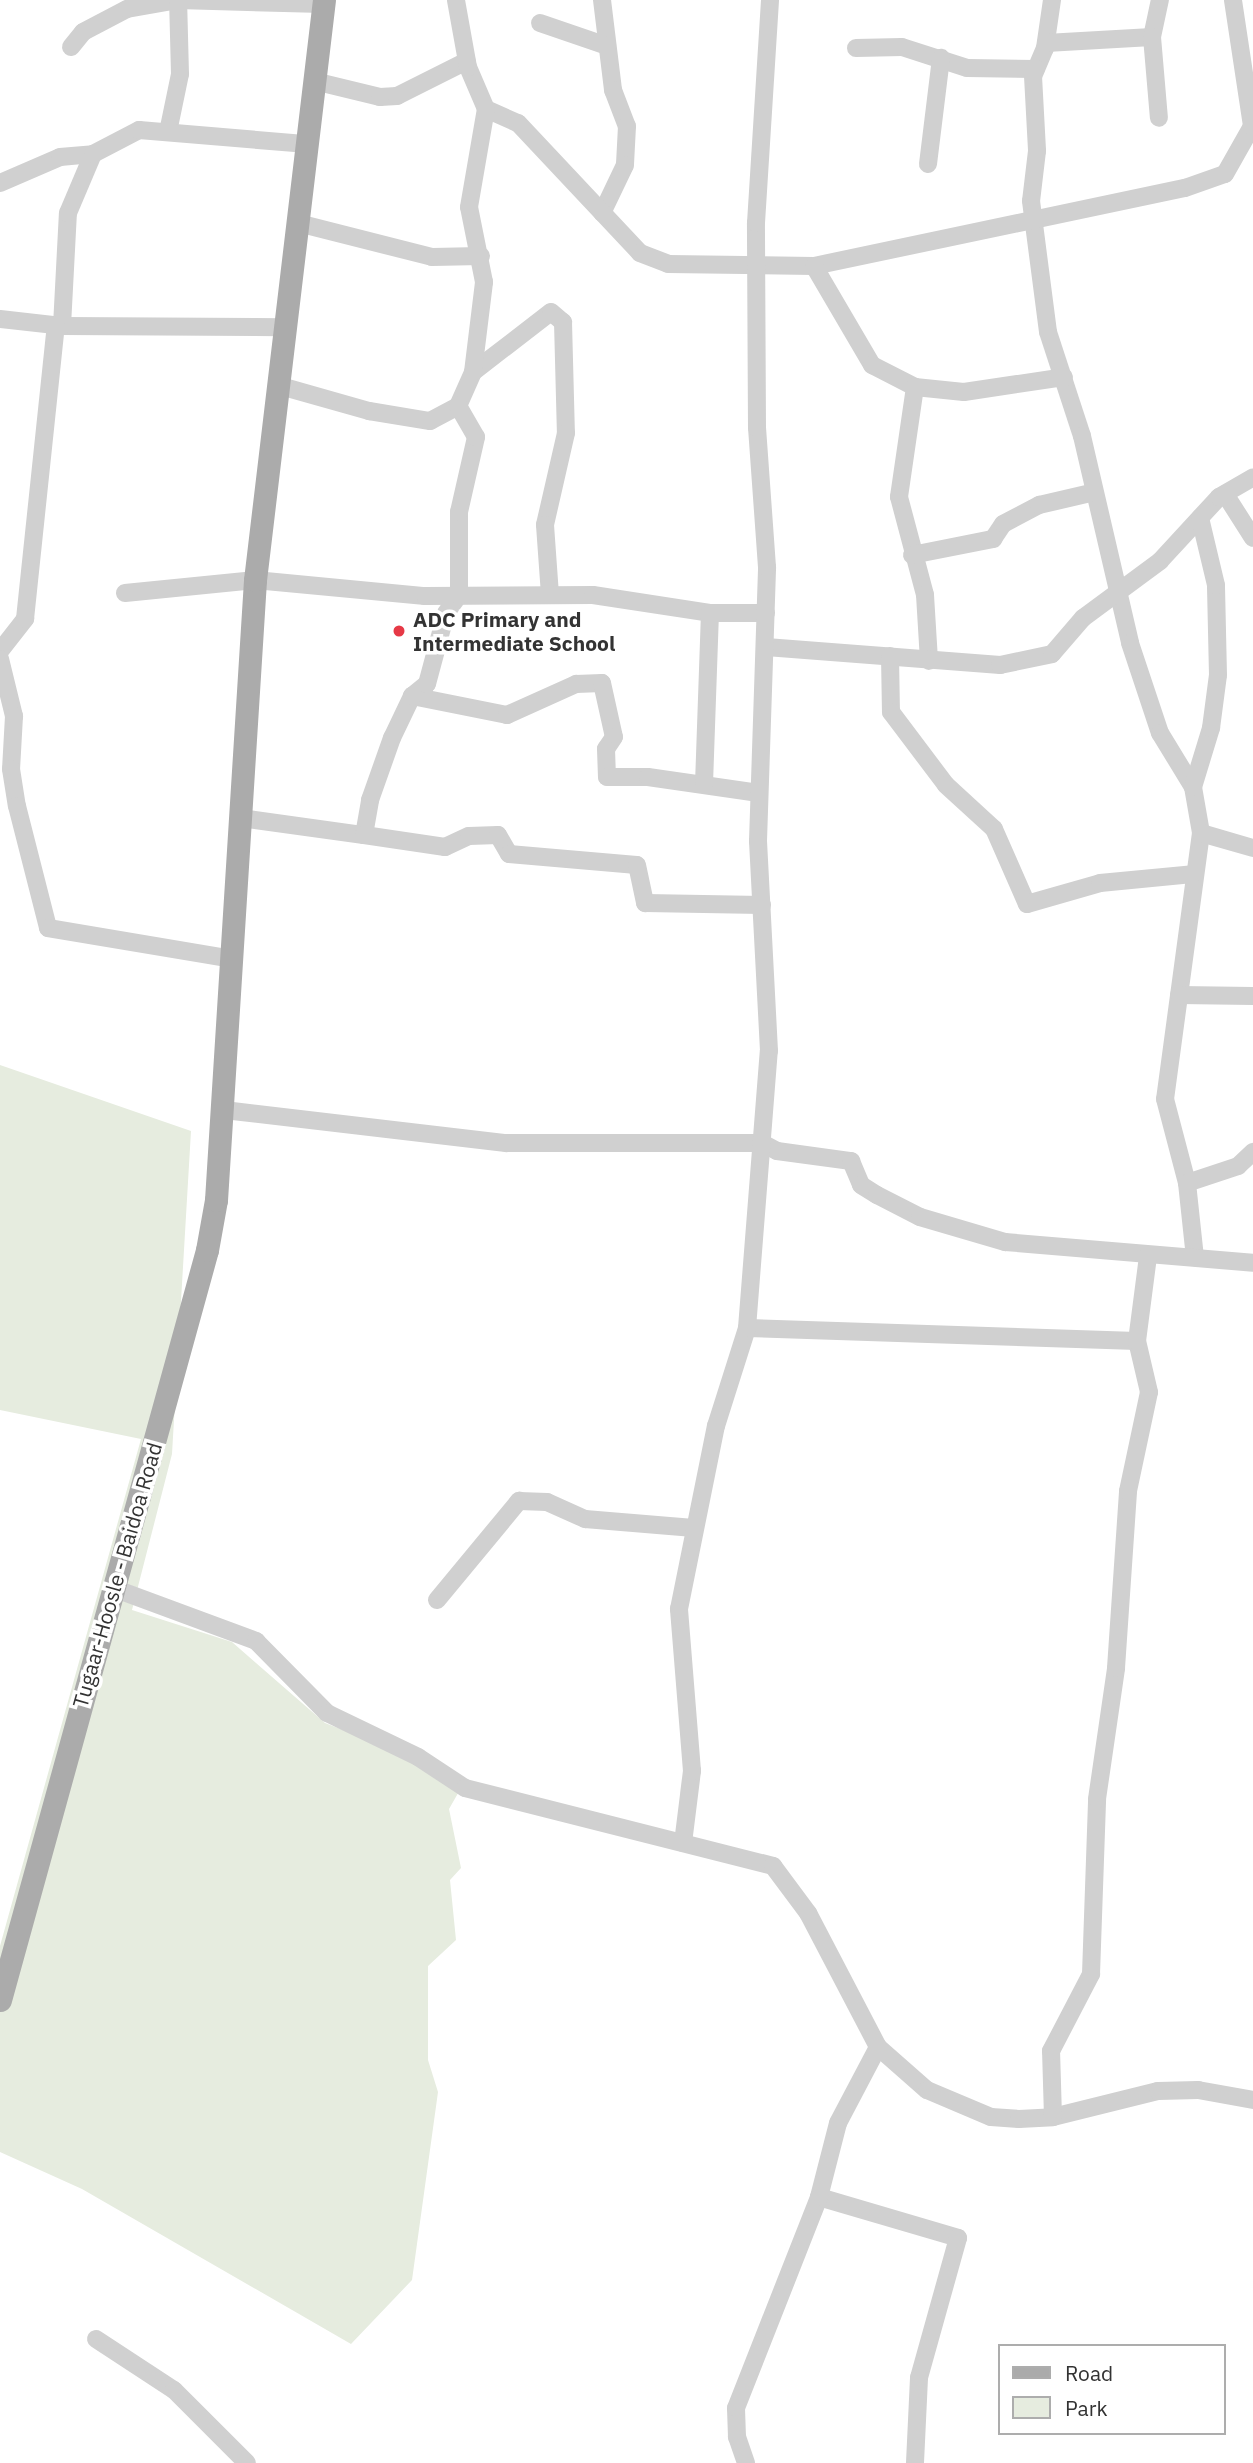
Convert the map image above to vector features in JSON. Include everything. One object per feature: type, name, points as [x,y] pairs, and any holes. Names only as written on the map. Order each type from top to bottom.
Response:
[{"type":"main road","name":"Tugaar-Hoosle - Baidoa Road","points":[[0,2000],[207,1251],[222,1149],[256,580],[324,2]]},
{"type":"street","points":[[71,47],[83,32],[127,9],[178,0],[324,2]]},
{"type":"street","points":[[169,132],[180,74],[178,0]]},
{"type":"street","points":[[277,385],[369,411],[430,421],[458,406],[473,372],[484,282],[481,256],[468,207],[486,109],[467,61],[456,0]]},
{"type":"street","points":[[602,0],[613,90],[627,125],[625,165],[602,213]]},
{"type":"street","points":[[683,1843],[692,1771],[679,1609],[716,1426],[747,1328],[769,1051],[759,793],[766,613],[756,402],[759,265],[756,223],[770,0]]},
{"type":"street","points":[[1052,0],[1046,43],[1036,69],[1034,222],[1048,332],[1082,436],[1091,493],[1115,593],[1160,733],[1193,787],[1201,833],[1193,873],[1165,1099],[1187,1183],[1195,1258]]},
{"type":"street","points":[[1159,118],[1152,37],[1160,0]]},
{"type":"street","points":[[486,109],[518,123],[640,253],[668,264],[814,266],[1034,222],[1185,188],[1226,174],[1252,126],[1233,0]]},
{"type":"street","points":[[540,23],[607,46]]},
{"type":"street","points":[[1046,43],[1152,37]]},
{"type":"street","points":[[856,48],[902,47],[967,68],[1036,69]]},
{"type":"street","points":[[928,164],[941,58]]},
{"type":"street","points":[[314,82],[380,97],[397,96],[467,61]]},
{"type":"street","points":[[0,183],[60,157],[93,154],[139,130],[307,144]]},
{"type":"street","points":[[0,651],[25,619],[59,326],[68,213],[93,154]]},
{"type":"street","points":[[298,223],[432,257],[481,256]]},
{"type":"street","points":[[814,266],[872,365],[915,387],[964,392],[1063,377]]},
{"type":"street","points":[[473,372],[551,312],[563,322],[566,433],[545,525],[550,594]]},
{"type":"street","points":[[0,319],[59,326],[284,327]]},
{"type":"street","points":[[915,387],[899,497],[912,555],[925,595],[929,661]]},
{"type":"street","points":[[364,835],[370,800],[412,696],[427,684],[446,613],[459,595],[459,512],[476,437],[458,406]]},
{"type":"street","points":[[766,647],[1000,665],[1052,654],[1083,618],[1160,561],[1225,494],[1253,477]]},
{"type":"street","points":[[912,555],[993,539],[1003,524],[1039,505],[1091,493]]},
{"type":"street","points":[[1225,494],[1253,538]]},
{"type":"street","points":[[1193,787],[1211,728],[1218,675],[1216,585],[1200,519]]},
{"type":"street","points":[[125,593],[256,580],[459,595],[593,595],[710,613],[766,613]]},
{"type":"street","points":[[704,784],[710,613]]},
{"type":"street","points":[[890,656],[891,712],[946,785],[993,829],[1027,904],[1100,883],[1193,873]]},
{"type":"street","points":[[0,659],[11,769],[48,928],[233,959]]},
{"type":"street","points":[[412,696],[508,715],[576,684],[602,682],[614,737],[606,749],[607,777],[704,784],[759,793]]},
{"type":"street","points":[[241,818],[445,847],[469,836],[498,835],[509,854],[637,865],[645,903],[762,905]]},
{"type":"street","points":[[1201,833],[1253,848]]},
{"type":"street","points":[[1180,995],[1253,996]]},
{"type":"street","points":[[224,1110],[506,1143],[762,1143],[777,1151],[851,1161],[860,1185],[877,1195],[920,1217],[1005,1242],[1253,1263]]},
{"type":"street","points":[[1187,1183],[1238,1166],[1253,1152]]},
{"type":"street","points":[[1053,2117],[1051,2051],[1091,1974],[1097,1799],[1116,1668],[1128,1491],[1149,1392],[1137,1341],[1148,1256]]},
{"type":"street","points":[[747,1328],[1137,1341]]},
{"type":"street","points":[[438,1600],[519,1501],[547,1502],[585,1519],[694,1528]]},
{"type":"street","points":[[113,1588],[256,1641],[327,1713],[418,1757],[465,1788],[683,1843],[757,1858],[787,1879],[878,2047],[927,2090],[991,2118],[1053,2117],[1157,2091],[1198,2090],[1253,2100]]},
{"type":"street","points":[[746,2463],[737,2437],[736,2408],[819,2197],[838,2123],[878,2047]]},
{"type":"street","points":[[819,2197],[958,2238],[919,2378],[915,2463]]},
{"type":"street","points":[[96,2339],[174,2390],[247,2463]]},
{"type":"green space","points":[[0,1065],[191,1131],[172,1454],[132,1610],[232,1642],[325,1723],[411,1756],[461,1788],[449,1809],[461,1868],[450,1880],[456,1940],[428,1966],[428,2060],[438,2092],[412,2280],[351,2344],[82,2189],[0,2152],[0,1946],[141,1439],[0,1410]]},
{"type":"place","name":"ADC Primary and Intermediate School","points":[[399,631]]}]
